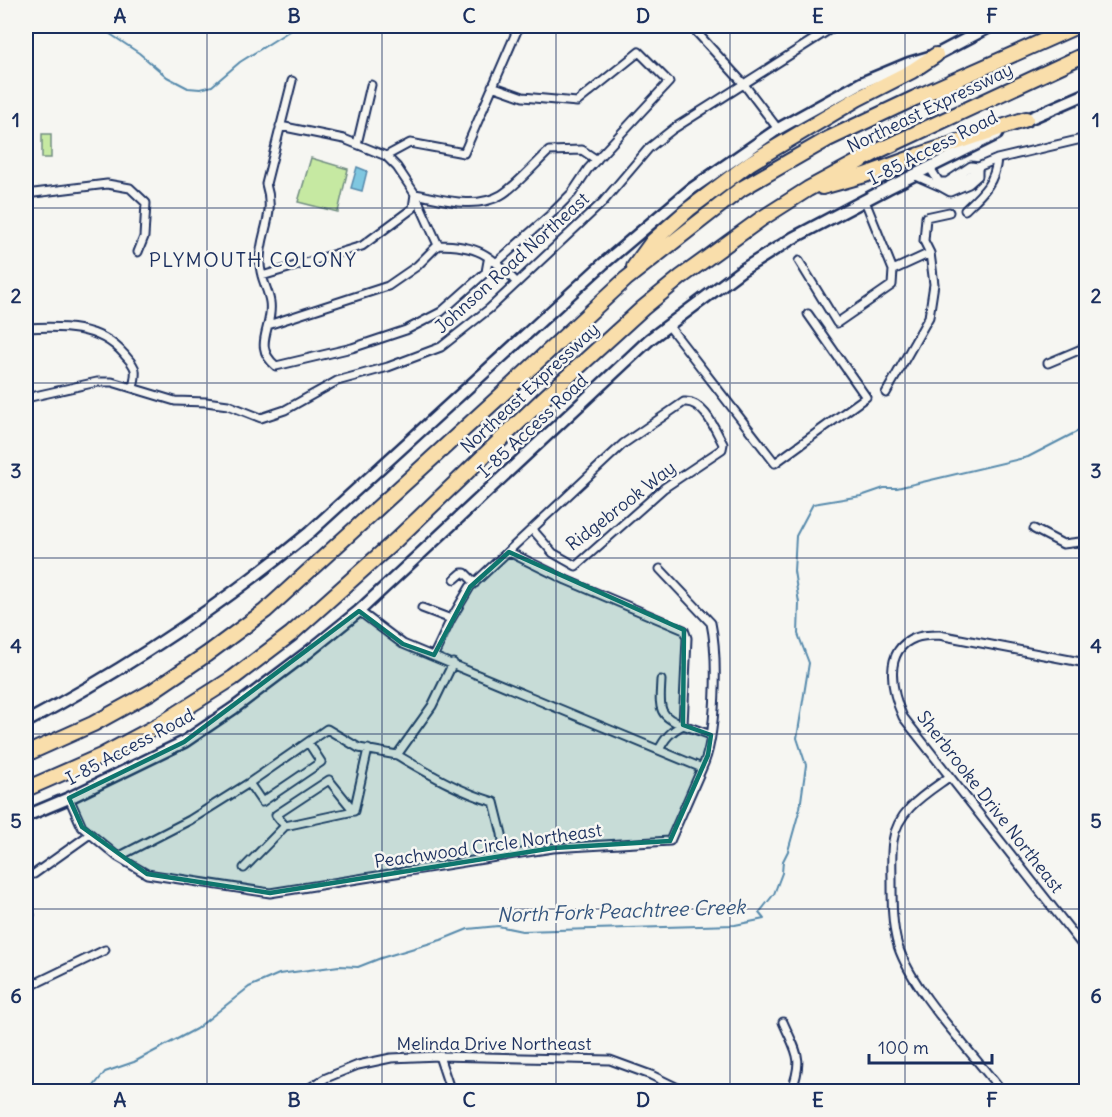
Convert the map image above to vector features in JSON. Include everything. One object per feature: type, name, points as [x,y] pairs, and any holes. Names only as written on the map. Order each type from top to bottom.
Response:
[{"type":"highway","name":"Northeast Expressway","points":[[26,754],[93,724],[151,692],[265,611],[626,279],[741,189],[828,139],[1077,26]]},
{"type":"highway","name":"Northeast Expressway","points":[[26,789],[101,756],[159,725],[233,678],[291,634],[396,540],[542,400],[643,308],[734,238],[808,189],[880,150],[1086,54]]},
{"type":"highway","points":[[626,279],[652,241],[689,209],[750,163],[936,55]]},
{"type":"highway","points":[[808,189],[832,185],[865,175],[1026,119]]},
{"type":"main road","points":[[26,722],[119,670],[211,610],[310,532],[568,296],[690,190],[778,129],[861,83],[909,63],[936,55],[991,26]]},
{"type":"main road","name":"I-85 Access Road","points":[[26,816],[69,798],[184,741],[243,701],[359,611],[650,339],[742,270],[793,238],[914,175],[1026,119],[1086,94]]},
{"type":"street","points":[[386,156],[410,143],[464,153],[519,26]]},
{"type":"street","points":[[691,26],[743,83],[778,129]]},
{"type":"street","name":"Johnson Road Northeast","points":[[26,398],[97,382],[112,382],[175,401],[228,405],[261,418],[272,416],[337,381],[388,367],[441,347],[489,309],[603,202],[649,148],[673,129],[743,83],[835,26]]},
{"type":"street","points":[[292,81],[266,184],[271,198],[260,261],[270,303],[268,325],[263,342],[267,358],[276,366],[352,348],[406,330],[441,312],[486,272],[488,261],[497,262],[550,216],[572,193],[588,169],[669,82],[639,52],[578,102],[523,97],[492,86]]},
{"type":"street","points":[[357,144],[371,85]]},
{"type":"street","points":[[280,126],[344,139],[386,156],[397,167],[415,194],[438,245]]},
{"type":"street","points":[[914,175],[939,186],[952,187],[978,167],[997,159],[1086,138]]},
{"type":"street","points":[[415,194],[462,202],[481,202],[502,195],[549,151],[582,150],[597,159]]},
{"type":"street","points":[[965,210],[988,189],[996,172],[997,159]]},
{"type":"street","points":[[930,168],[939,182],[965,179]]},
{"type":"street","points":[[26,194],[107,184],[130,188],[146,203],[144,237],[138,252]]},
{"type":"street","points":[[262,276],[362,246],[413,208],[415,194]]},
{"type":"street","points":[[799,261],[837,323],[892,285],[893,270],[865,201]]},
{"type":"street","points":[[886,393],[929,317],[934,284],[930,253],[924,241],[926,217],[949,212]]},
{"type":"street","points":[[268,325],[388,286],[417,266],[438,245],[459,245],[482,252],[497,262],[517,283]]},
{"type":"street","points":[[893,270],[930,253]]},
{"type":"street","points":[[668,325],[776,463],[866,397],[808,314]]},
{"type":"street","points":[[26,328],[62,326],[91,332],[115,344],[132,363],[135,370],[133,388]]},
{"type":"street","points":[[1048,363],[1086,347]]},
{"type":"street","name":"Ridgebrook Way","points":[[434,656],[450,619],[461,600],[476,583],[623,444],[684,402],[691,401],[701,409],[723,444],[722,450],[664,488],[576,566],[553,553],[533,530]]},
{"type":"street","points":[[1035,529],[1063,544],[1080,542],[1086,544]]},
{"type":"street","points":[[509,552],[566,580],[684,630],[687,638],[683,725]]},
{"type":"street","points":[[359,611],[403,644],[702,768],[708,755],[714,706],[715,642],[711,623],[660,569]]},
{"type":"street","points":[[455,579],[465,573],[476,583]]},
{"type":"street","points":[[422,608],[450,619]]},
{"type":"street","name":"Sherbrooke Drive Northeast","points":[[1085,944],[903,717],[895,699],[892,681],[894,662],[899,649],[918,636],[939,635],[1086,663]]},
{"type":"street","points":[[397,755],[432,706],[453,663]]},
{"type":"street","points":[[661,680],[660,708],[664,715],[670,720],[711,735]]},
{"type":"street","points":[[659,750],[673,730],[683,725]]},
{"type":"street","points":[[118,857],[190,820],[249,783],[327,729],[359,748],[397,755],[447,783],[479,798],[494,802],[505,856]]},
{"type":"street","points":[[249,783],[262,802],[321,762],[308,742]]},
{"type":"street","points":[[354,811],[368,749]]},
{"type":"street","name":"Peachwood Circle Northeast","points":[[69,798],[82,826],[90,834],[118,857],[147,874],[270,893],[553,848],[670,841],[702,768]]},
{"type":"street","points":[[949,777],[919,798],[897,825],[893,840],[892,888],[897,944],[905,965],[920,987],[1002,1092]]},
{"type":"street","points":[[285,826],[276,815],[329,780],[354,811]]},
{"type":"street","points":[[244,868],[285,826],[354,811]]},
{"type":"street","points":[[34,874],[90,834]]},
{"type":"street","points":[[26,988],[105,950]]},
{"type":"street","points":[[783,1022],[798,1057],[799,1067],[791,1092]]},
{"type":"street","points":[[439,1056],[451,1092]]},
{"type":"street","name":"Melinda Drive Northeast","points":[[303,1092],[326,1078],[358,1065],[392,1058],[439,1056],[610,1060],[651,1075],[686,1092]]},
{"type":"highlighted area","points":[[509,552],[684,630],[683,725],[711,735],[708,755],[670,841],[553,848],[270,893],[147,874],[82,827],[69,798],[184,742],[359,611],[403,644],[434,655],[470,587]]},
{"type":"green space","points":[[42,134],[51,134],[51,158],[42,158]]},
{"type":"green space","points":[[311,158],[348,169],[338,212],[298,202]]},
{"type":"water","points":[[357,167],[367,171],[362,191],[351,188]]},
{"type":"waterway","points":[[26,33],[45,26]]},
{"type":"waterway","points":[[98,26],[139,53],[167,77],[188,88],[200,89],[212,86],[240,62],[297,26]]},
{"type":"waterway","name":"North Fork Peachtree Creek","points":[[89,1092],[105,1072],[134,1062],[196,1029],[249,987],[279,974],[339,966],[358,967],[468,929],[498,926],[522,931],[735,925],[764,919],[759,913],[774,894],[782,873],[783,861],[800,808],[806,765],[797,738],[809,663],[798,634],[799,603],[794,571],[796,536],[813,504],[861,496],[884,488],[897,488],[1028,457],[1086,427]]},
{"type":"district","name":"PLYMOUTH COLONY","points":[[253,260]]}]
